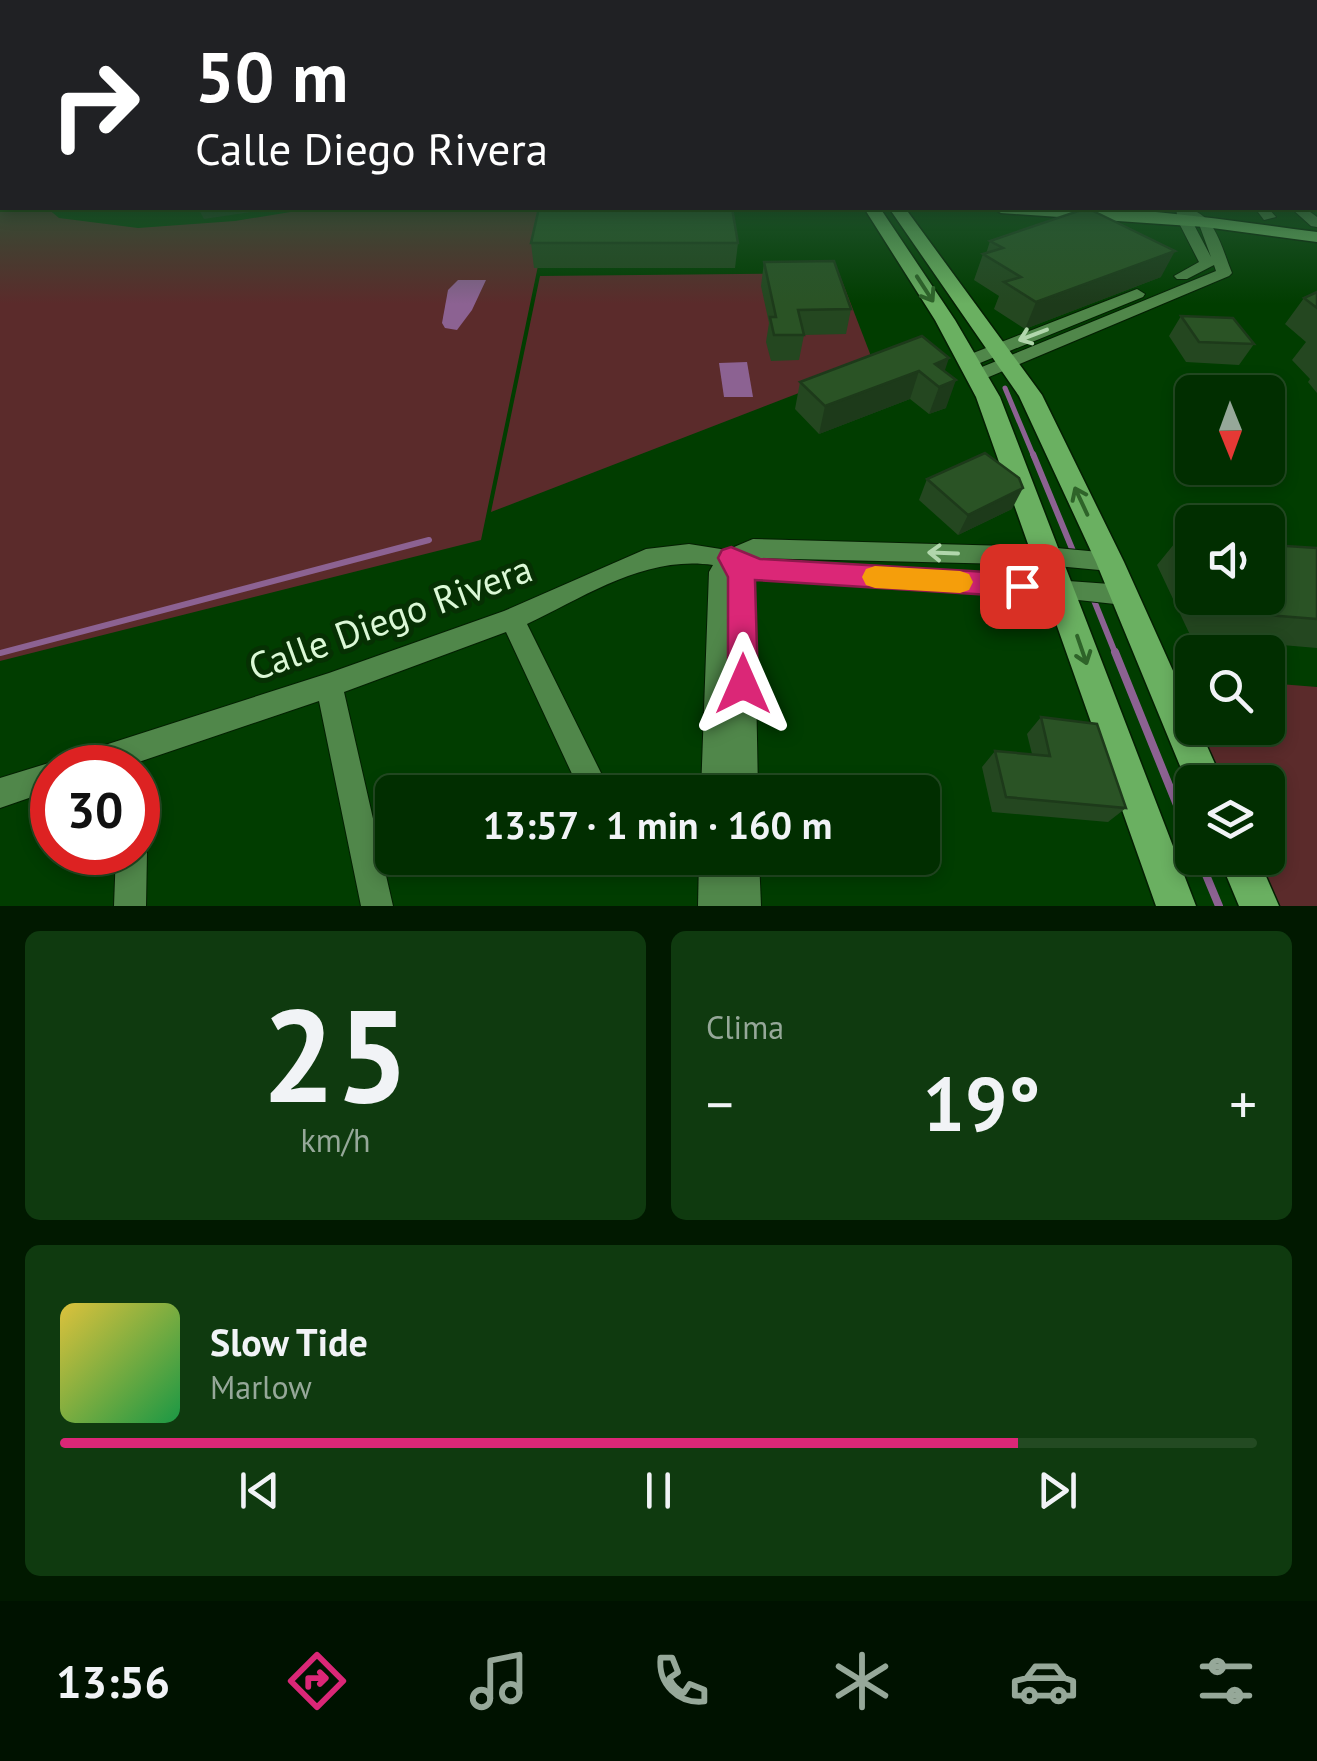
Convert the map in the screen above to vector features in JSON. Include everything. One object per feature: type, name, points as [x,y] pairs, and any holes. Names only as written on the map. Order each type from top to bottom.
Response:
[{"type":"main road","points":[[879,219],[974,368],[1060,588],[1176,906]]},
{"type":"main road","points":[[905,219],[1030,395],[1110,562],[1199,765]]},
{"type":"main road","points":[[1199,219],[1317,237]]},
{"type":"main road","points":[[1245,875],[1259,906]]},
{"type":"street","points":[[1005,355],[1109,320],[1187,281],[1207,264],[1188,219]]},
{"type":"street","points":[[974,368],[1093,312],[1224,271],[1205,222]]},
{"type":"street","points":[[1093,312],[1109,320]]},
{"type":"street","name":"Calle Diego Rivera","points":[[731,558],[753,548],[1046,556],[1110,562]]},
{"type":"street","name":"Calle Diego Rivera","points":[[160,749],[512,619],[646,558],[687,552],[731,558],[758,570],[1124,595]]},
{"type":"street","points":[[716,775],[721,572],[731,558],[742,576],[744,775]]},
{"type":"street","points":[[512,619],[588,775]]},
{"type":"street","points":[[329,685],[377,906]]},
{"type":"street","points":[[0,793],[30,783]]},
{"type":"street","points":[[130,906],[131,875]]},
{"type":"street","points":[[714,906],[715,875]]},
{"type":"street","points":[[744,875],[745,906]]},
{"type":"shaded area","points":[[0,219],[69,219],[138,228],[246,219],[548,219],[481,540],[0,661]]},
{"type":"shaded area","points":[[839,273],[874,364],[491,512],[540,276]]},
{"type":"shaded area","points":[[458,280],[486,280],[457,330],[445,328],[442,323],[448,290]]},
{"type":"shaded area","points":[[747,362],[753,397],[724,397],[719,363]]},
{"type":"shaded area","points":[[1159,674],[1175,675],[1175,711]]},
{"type":"shaded area","points":[[1285,684],[1317,687],[1317,906],[1259,906],[1245,875],[1285,875],[1285,765],[1199,765],[1190,745],[1285,745]]},
{"type":"building","points":[[536,219],[734,219],[738,243],[531,243]]},
{"type":"building","points":[[1054,219],[1110,219],[1175,251],[1036,302],[1004,282],[1021,277],[983,254],[1003,248],[990,241]]},
{"type":"building","points":[[834,261],[851,309],[798,310],[804,335],[774,335],[770,317],[776,317],[764,262]]},
{"type":"building","points":[[1317,292],[1317,308],[1304,298]]},
{"type":"building","points":[[1181,316],[1233,318],[1254,344],[1199,342]]},
{"type":"building","points":[[922,336],[949,358],[935,364],[956,380],[939,387],[919,371],[825,406],[800,382]]},
{"type":"building","points":[[985,453],[1019,478],[1023,488],[968,515],[927,479]]},
{"type":"building","points":[[1285,546],[1317,548],[1317,619],[1267,615],[1285,615]]},
{"type":"building","points":[[1041,717],[1097,724],[1126,808],[1006,797],[995,751],[1050,756]]},
{"type":"waterway","points":[[1005,388],[1034,457]]},
{"type":"waterway","points":[[1033,454],[1073,551]]},
{"type":"waterway","points":[[0,653],[429,540]]},
{"type":"waterway","points":[[1093,598],[1116,655]]},
{"type":"waterway","points":[[1115,652],[1175,800]]},
{"type":"waterway","points":[[1206,875],[1219,906]]},
{"type":"slow traffic","points":[[875,577],[960,582]]},
{"type":"route","points":[[743,684],[742,576],[731,558],[758,570],[1022,586]]}]
